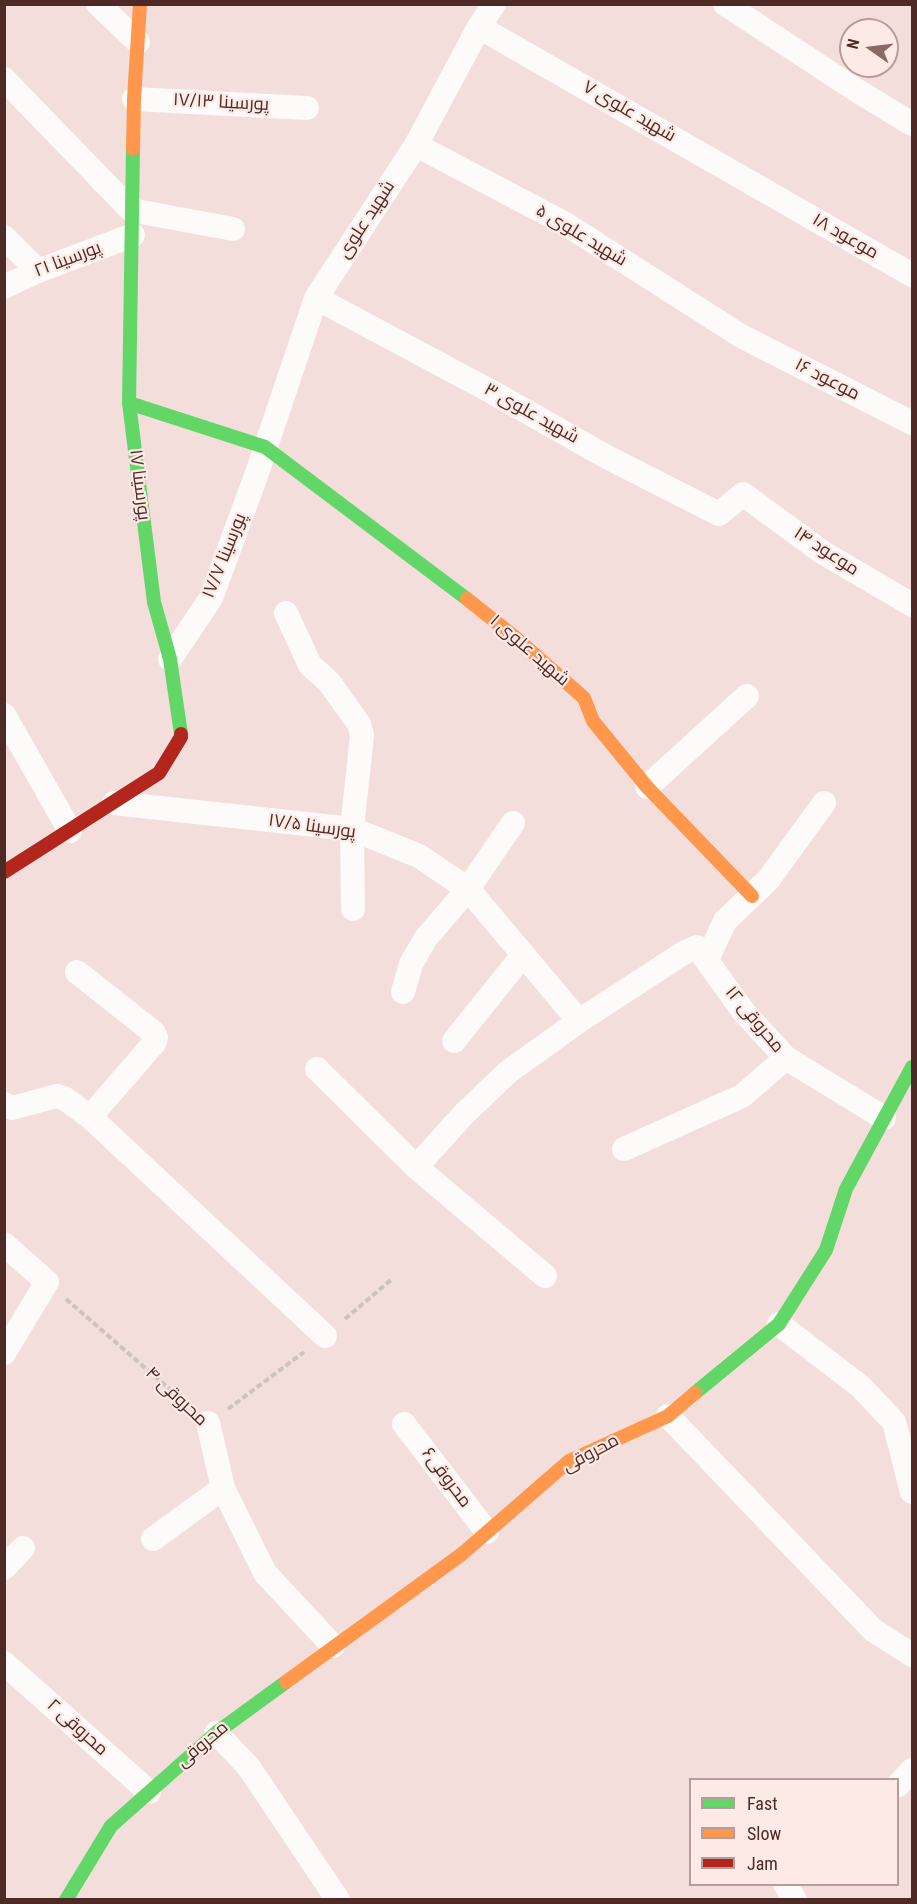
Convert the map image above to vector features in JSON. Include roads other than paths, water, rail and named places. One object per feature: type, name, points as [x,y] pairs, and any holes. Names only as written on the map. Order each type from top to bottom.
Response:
[{"type":"street","points":[[98,4],[138,42]]},
{"type":"street","name":"پورسینا ۱۷","points":[[4,872],[159,773],[181,737],[170,659],[154,602],[129,404],[134,99],[140,4]]},
{"type":"street","name":"شهید علوی","points":[[265,447],[316,298],[416,145],[479,27],[494,4]]},
{"type":"street","points":[[725,4],[912,124]]},
{"type":"street","name":"شهید علوی ۷","points":[[479,27],[778,198]]},
{"type":"street","points":[[4,79],[131,210],[233,229]]},
{"type":"street","name":"پورسینا ۱۷/۱۳","points":[[134,99],[307,108]]},
{"type":"street","name":"شهید علوی ۵","points":[[416,145],[564,224],[741,336]]},
{"type":"street","name":"موعود ۱۸","points":[[778,198],[912,275]]},
{"type":"street","name":"پورسینا ۲۱","points":[[4,287],[38,271],[133,235]]},
{"type":"street","points":[[4,237],[38,271]]},
{"type":"street","name":"شهید علوی ۳","points":[[316,298],[492,392],[605,456],[719,514],[743,494]]},
{"type":"street","name":"موعود ۱۶","points":[[741,336],[912,423]]},
{"type":"street","name":"شهید علوی ۱","points":[[129,404],[265,447],[438,575],[516,638],[584,698],[593,721],[648,787],[752,896]]},
{"type":"street","name":"پورسینا ۱۷/۷","points":[[170,659],[211,598],[265,447]]},
{"type":"street","name":"موعود ۱۴","points":[[743,494],[822,552],[912,605]]},
{"type":"street","points":[[286,613],[310,665],[329,682],[359,724],[362,735],[352,829],[353,909]]},
{"type":"street","points":[[648,787],[747,696]]},
{"type":"street","points":[[4,716],[70,831]]},
{"type":"street","name":"پورسینا ۱۷/۵","points":[[114,803],[352,829],[419,856],[468,889],[579,1021]]},
{"type":"street","points":[[416,1167],[464,1113],[508,1072],[579,1021],[685,952],[702,953],[725,921],[775,871],[824,803]]},
{"type":"street","points":[[403,992],[411,964],[426,938],[468,889],[513,823]]},
{"type":"street","name":"محروقی ۱۲","points":[[702,953],[743,1011],[786,1058],[884,1118]]},
{"type":"street","points":[[454,1041],[523,955]]},
{"type":"street","points":[[77,972],[153,1032],[156,1037],[155,1042],[90,1116]]},
{"type":"street","points":[[624,1149],[742,1096],[786,1058]]},
{"type":"street","name":"محروقی","points":[[66,1899],[111,1826],[216,1733],[462,1554],[569,1461],[668,1416],[779,1324],[826,1250],[846,1189],[912,1067]]},
{"type":"street","points":[[317,1069],[416,1167],[545,1276]]},
{"type":"street","points":[[4,1104],[12,1108],[57,1096],[64,1098],[90,1116],[326,1336]]},
{"type":"street","points":[[4,1244],[47,1282],[4,1353]]},
{"type":"street","points":[[779,1324],[861,1387],[894,1422],[912,1492]]},
{"type":"street","points":[[668,1416],[873,1630],[912,1655]]},
{"type":"street","name":"محروقی ۴","points":[[208,1423],[224,1488],[265,1573],[333,1646]]},
{"type":"street","name":"محروقی۶","points":[[404,1424],[487,1532]]},
{"type":"street","points":[[153,1539],[224,1488]]},
{"type":"street","points":[[4,1568],[23,1548]]},
{"type":"street","name":"محروقی ۲","points":[[4,1663],[149,1792]]},
{"type":"street","points":[[216,1733],[248,1766],[338,1899]]},
{"type":"street","points":[[899,1783],[912,1770]]}]
